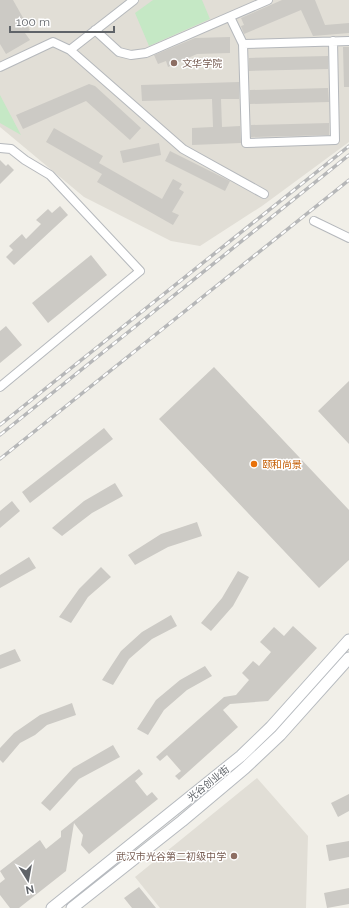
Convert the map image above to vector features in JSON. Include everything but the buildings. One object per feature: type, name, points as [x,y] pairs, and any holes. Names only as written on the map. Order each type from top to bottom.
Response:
[{"type":"main road","name":"光谷创业街","points":[[52,908],[242,756],[271,727],[349,640]]},
{"type":"main road","name":"光谷创业街","points":[[72,908],[182,821],[245,768],[280,735],[349,658]]},
{"type":"street","points":[[70,50],[134,0]]},
{"type":"street","points":[[95,30],[120,52],[131,55],[146,53],[268,0]]},
{"type":"street","points":[[230,16],[243,44],[246,143],[335,140],[333,42]]},
{"type":"street","points":[[243,44],[349,41]]},
{"type":"street","points":[[0,67],[53,42],[70,50],[183,149],[264,194]]},
{"type":"street","points":[[0,148],[11,150],[50,175],[140,271],[0,387]]},
{"type":"street","points":[[314,221],[349,238]]},
{"type":"shaded area","name":"文华学院","points":[[0,0],[349,0],[349,142],[262,206],[200,246],[171,241],[84,197],[0,127]]},
{"type":"shaded area","name":"武汉市光谷第二初级中学","points":[[257,778],[308,836],[306,908],[160,908],[135,877]]},
{"type":"green space","points":[[153,0],[202,0],[210,19],[149,46],[135,13]]},
{"type":"green space","points":[[0,95],[21,135],[0,123]]},
{"type":"railway","points":[[0,425],[349,146]]},
{"type":"railway","points":[[0,435],[349,155]]},
{"type":"railway","points":[[0,459],[349,180]]},
{"type":"place","name":"文华学院","points":[[174,63]]},
{"type":"place","name":"颐和尚景","points":[[254,464]]},
{"type":"place","name":"武汉市光谷第二初级中学","points":[[234,856]]}]
